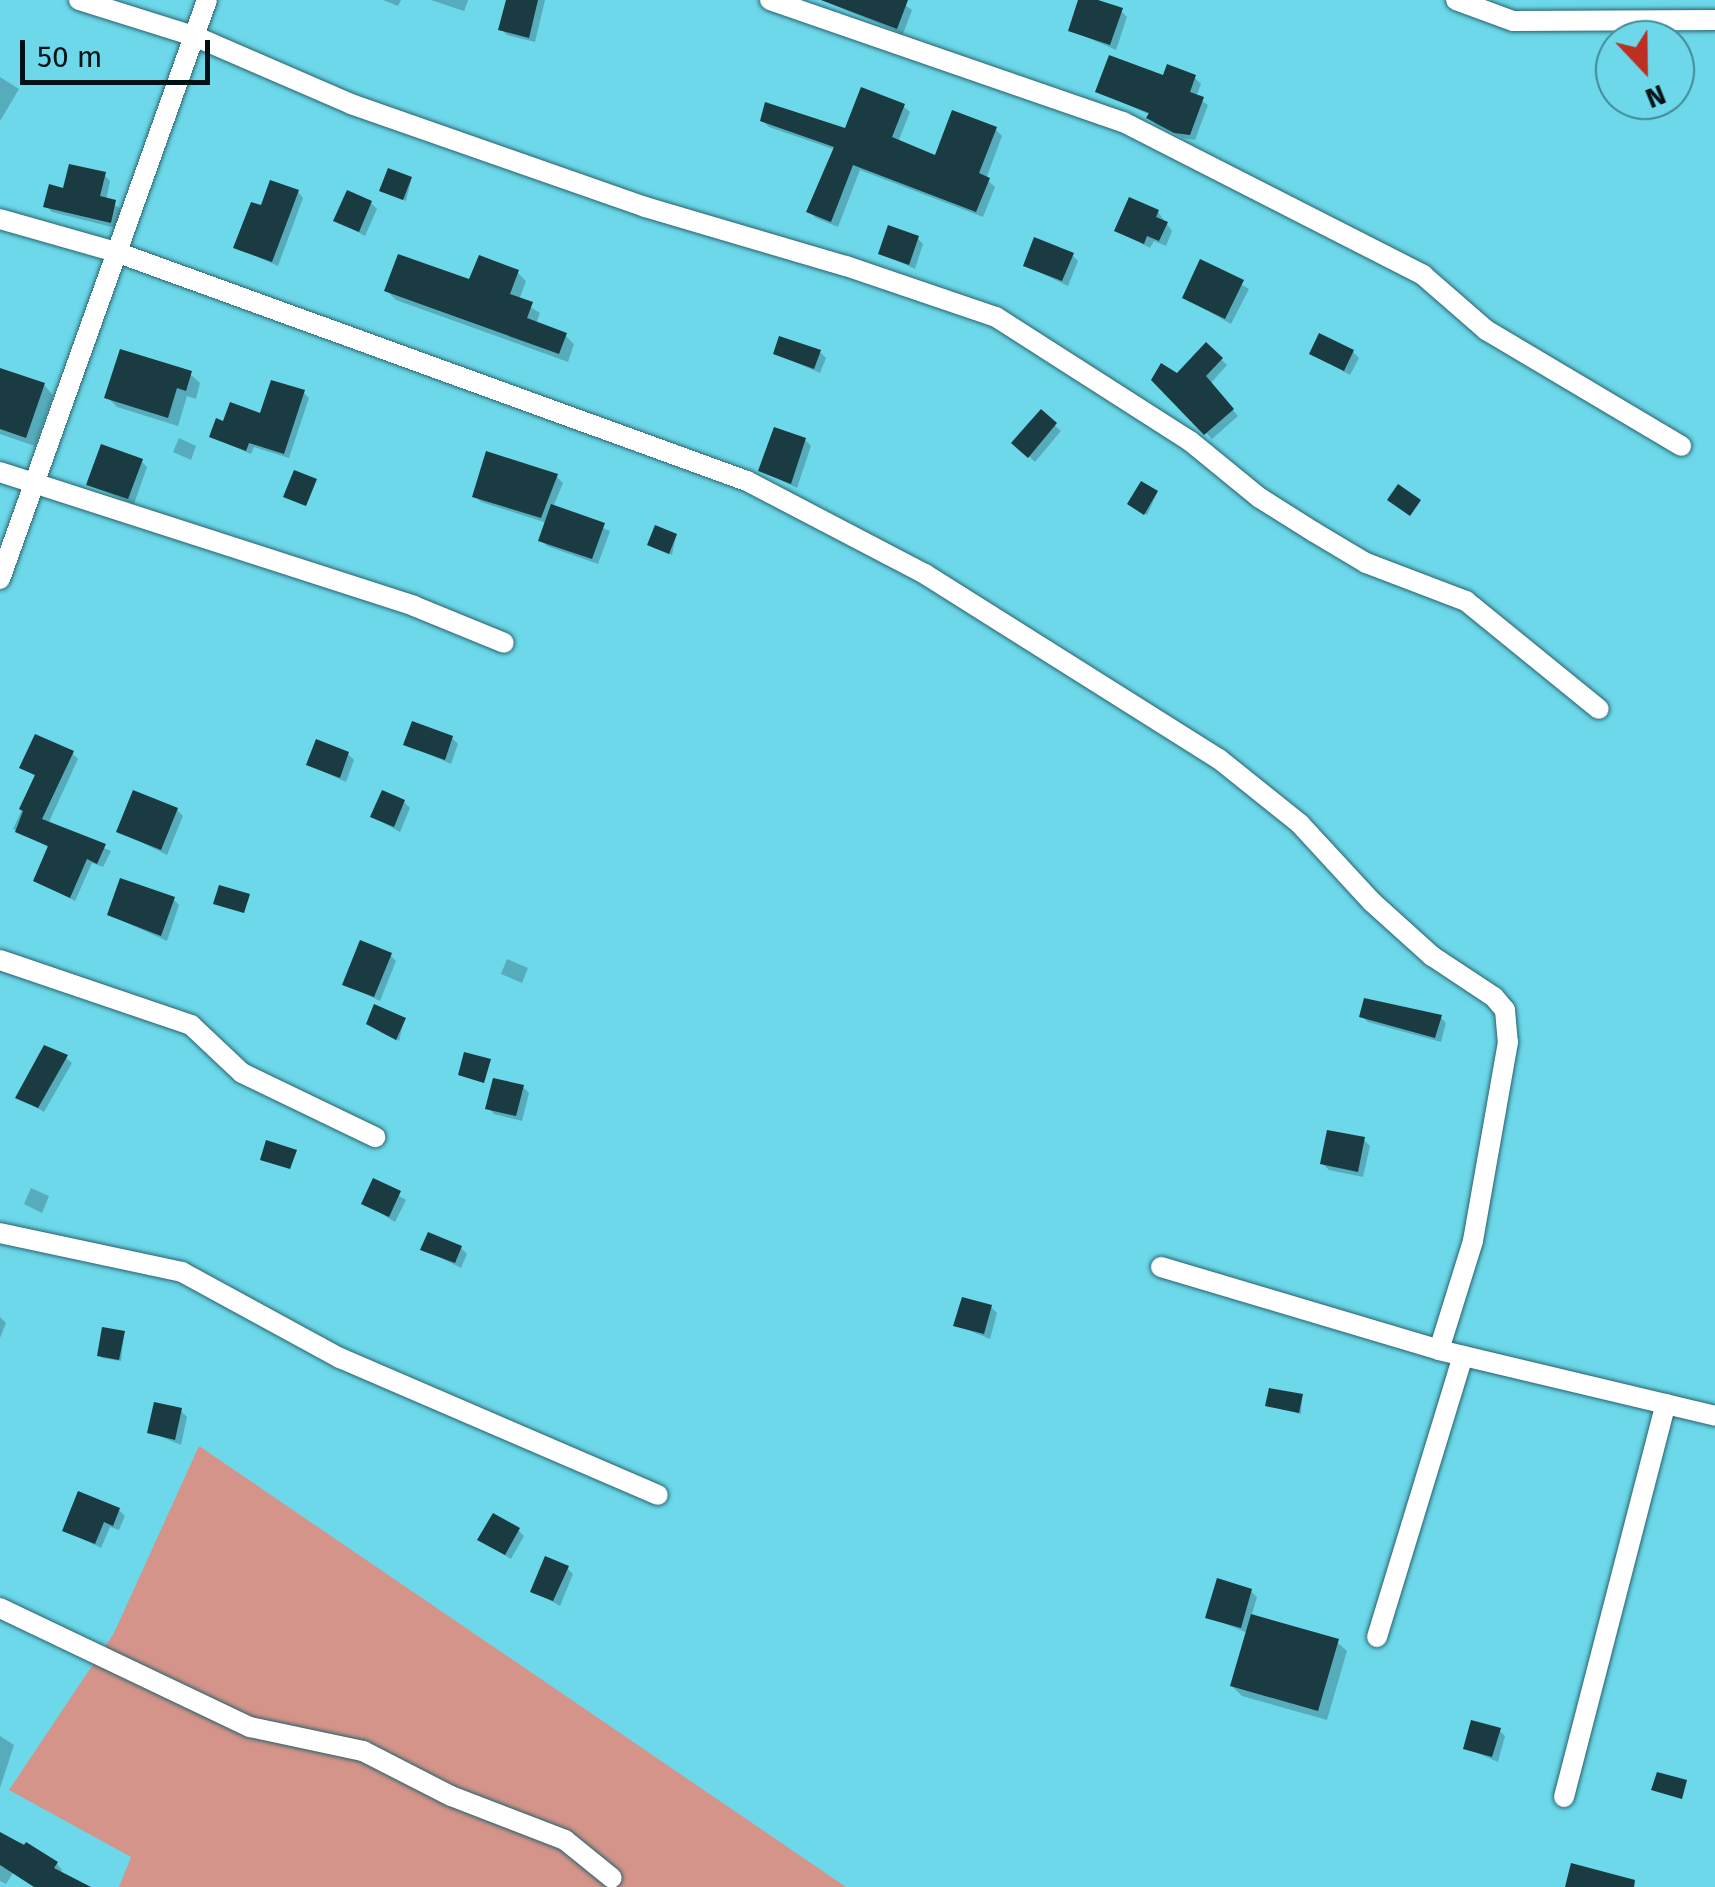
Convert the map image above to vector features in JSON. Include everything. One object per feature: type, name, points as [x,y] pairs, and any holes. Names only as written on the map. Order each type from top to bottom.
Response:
[{"type":"street","points":[[79,0],[194,36],[370,111],[645,207],[846,266],[996,318],[1190,440],[1260,498],[1366,564],[1466,601],[1599,708]]},
{"type":"street","points":[[0,579],[207,0]]},
{"type":"street","points":[[770,0],[1123,122],[1423,275],[1486,330],[1681,446]]},
{"type":"street","points":[[1456,0],[1513,21],[1715,20]]},
{"type":"street","points":[[0,219],[116,252],[746,481],[926,574],[1219,759],[1300,824],[1372,902],[1432,956],[1494,997],[1509,1023],[1473,1241],[1440,1350]]},
{"type":"street","points":[[0,472],[414,606],[504,643]]},
{"type":"street","points":[[0,960],[191,1024],[242,1073],[375,1136]]},
{"type":"street","points":[[0,1233],[182,1272],[340,1358],[658,1495]]},
{"type":"street","points":[[1161,1267],[1440,1350],[1715,1416]]},
{"type":"street","points":[[1377,1638],[1463,1356]]},
{"type":"street","points":[[1564,1797],[1666,1404]]},
{"type":"street","points":[[0,1608],[250,1727],[363,1751],[469,1804],[565,1840],[612,1878]]},
{"type":"shaded area","points":[[199,1446],[846,1887],[119,1887],[131,1857],[9,1790],[114,1633]]},
{"type":"building","points":[[506,0],[538,0],[529,38],[498,30]]},
{"type":"building","points":[[821,0],[908,0],[897,29]]},
{"type":"building","points":[[1078,0],[1098,0],[1123,8],[1110,45],[1068,31]]},
{"type":"building","points":[[1109,55],[1163,75],[1167,64],[1196,75],[1190,92],[1204,97],[1190,135],[1174,133],[1146,118],[1149,113],[1095,92]]},
{"type":"building","points":[[861,87],[905,104],[892,137],[935,155],[952,110],[997,127],[979,173],[990,178],[976,212],[853,165],[831,222],[806,212],[834,147],[760,121],[765,102],[845,128]]},
{"type":"building","points":[[69,164],[106,172],[100,196],[116,200],[111,223],[43,207],[49,184],[63,188]]},
{"type":"building","points":[[388,168],[412,177],[403,200],[379,191]]},
{"type":"building","points":[[270,180],[299,190],[272,262],[233,248],[251,202],[261,205]]},
{"type":"building","points":[[347,190],[372,201],[359,232],[333,221]]},
{"type":"building","points":[[1129,197],[1159,210],[1156,217],[1168,222],[1159,241],[1147,236],[1144,244],[1114,231]]},
{"type":"building","points":[[888,225],[919,236],[909,265],[878,254]]},
{"type":"building","points":[[1034,237],[1074,253],[1062,281],[1023,266]]},
{"type":"building","points":[[398,254],[469,279],[479,255],[519,270],[510,294],[533,302],[527,318],[567,333],[559,354],[384,291]]},
{"type":"building","points":[[1200,259],[1244,280],[1225,319],[1182,298]]},
{"type":"building","points":[[1319,333],[1354,350],[1344,371],[1309,354]]},
{"type":"building","points":[[779,336],[821,350],[814,369],[773,354]]},
{"type":"building","points":[[1206,342],[1223,358],[1206,376],[1234,409],[1204,435],[1151,380],[1161,363],[1177,373]]},
{"type":"building","points":[[120,349],[192,371],[186,391],[177,388],[168,418],[104,398]]},
{"type":"building","points":[[0,368],[45,383],[26,438],[0,429]]},
{"type":"building","points":[[271,380],[305,390],[284,454],[249,443],[246,451],[209,437],[216,418],[223,421],[230,402],[260,413]]},
{"type":"building","points":[[1041,409],[1057,423],[1028,458],[1011,443]]},
{"type":"building","points":[[774,427],[806,438],[791,484],[758,471]]},
{"type":"building","points":[[101,444],[143,459],[128,499],[86,485]]},
{"type":"building","points":[[486,451],[558,474],[541,518],[472,497]]},
{"type":"building","points":[[294,470],[317,479],[306,506],[283,497]]},
{"type":"building","points":[[1141,481],[1158,491],[1144,515],[1127,504]]},
{"type":"building","points":[[1398,484],[1421,500],[1410,516],[1387,500]]},
{"type":"building","points":[[551,504],[605,523],[592,559],[538,541]]},
{"type":"building","points":[[655,525],[677,534],[669,554],[647,545]]},
{"type":"building","points":[[412,721],[453,736],[445,760],[403,745]]},
{"type":"building","points":[[35,734],[74,751],[42,819],[106,844],[97,864],[87,859],[70,898],[33,881],[48,846],[15,832],[23,811],[19,809],[35,775],[19,768]]},
{"type":"building","points":[[316,739],[349,752],[340,778],[306,765]]},
{"type":"building","points":[[133,790],[178,808],[161,850],[116,832]]},
{"type":"building","points":[[382,790],[405,800],[394,827],[370,817]]},
{"type":"building","points":[[120,878],[175,897],[161,936],[107,915]]},
{"type":"building","points":[[219,885],[250,894],[244,913],[213,904]]},
{"type":"building","points":[[360,940],[392,953],[374,997],[342,985]]},
{"type":"building","points":[[1364,998],[1442,1015],[1435,1038],[1359,1017]]},
{"type":"building","points":[[374,1004],[406,1018],[396,1040],[366,1024]]},
{"type":"building","points":[[44,1045],[68,1055],[38,1108],[15,1098]]},
{"type":"building","points":[[464,1052],[491,1059],[484,1083],[458,1075]]},
{"type":"building","points":[[493,1078],[524,1085],[516,1116],[485,1109]]},
{"type":"building","points":[[1327,1130],[1365,1137],[1358,1172],[1320,1164]]},
{"type":"building","points":[[266,1140],[297,1150],[290,1169],[260,1160]]},
{"type":"building","points":[[373,1178],[401,1191],[389,1217],[361,1204]]},
{"type":"building","points":[[428,1232],[462,1246],[455,1263],[420,1250]]},
{"type":"building","points":[[962,1297],[992,1305],[984,1334],[953,1326]]},
{"type":"building","points":[[102,1327],[125,1331],[119,1360],[97,1356]]},
{"type":"building","points":[[1269,1388],[1303,1394],[1299,1413],[1265,1406]]},
{"type":"building","points":[[154,1402],[182,1408],[175,1440],[147,1433]]},
{"type":"building","points":[[78,1491],[120,1508],[113,1526],[104,1522],[95,1544],[62,1531]]},
{"type":"building","points":[[493,1513],[520,1528],[505,1555],[477,1540]]},
{"type":"building","points":[[545,1556],[569,1566],[553,1601],[530,1592]]},
{"type":"building","points":[[1217,1578],[1252,1589],[1241,1628],[1205,1618]]},
{"type":"building","points":[[1251,1614],[1339,1639],[1318,1711],[1230,1686]]},
{"type":"building","points":[[1471,1720],[1501,1728],[1492,1757],[1463,1749]]},
{"type":"building","points":[[1657,1772],[1687,1780],[1682,1799],[1651,1790]]},
{"type":"building","points":[[0,1832],[24,1845],[26,1842],[58,1862],[54,1868],[91,1887],[34,1887],[0,1865]]},
{"type":"building","points":[[1571,1863],[1635,1880],[1634,1887],[1565,1887]]}]
